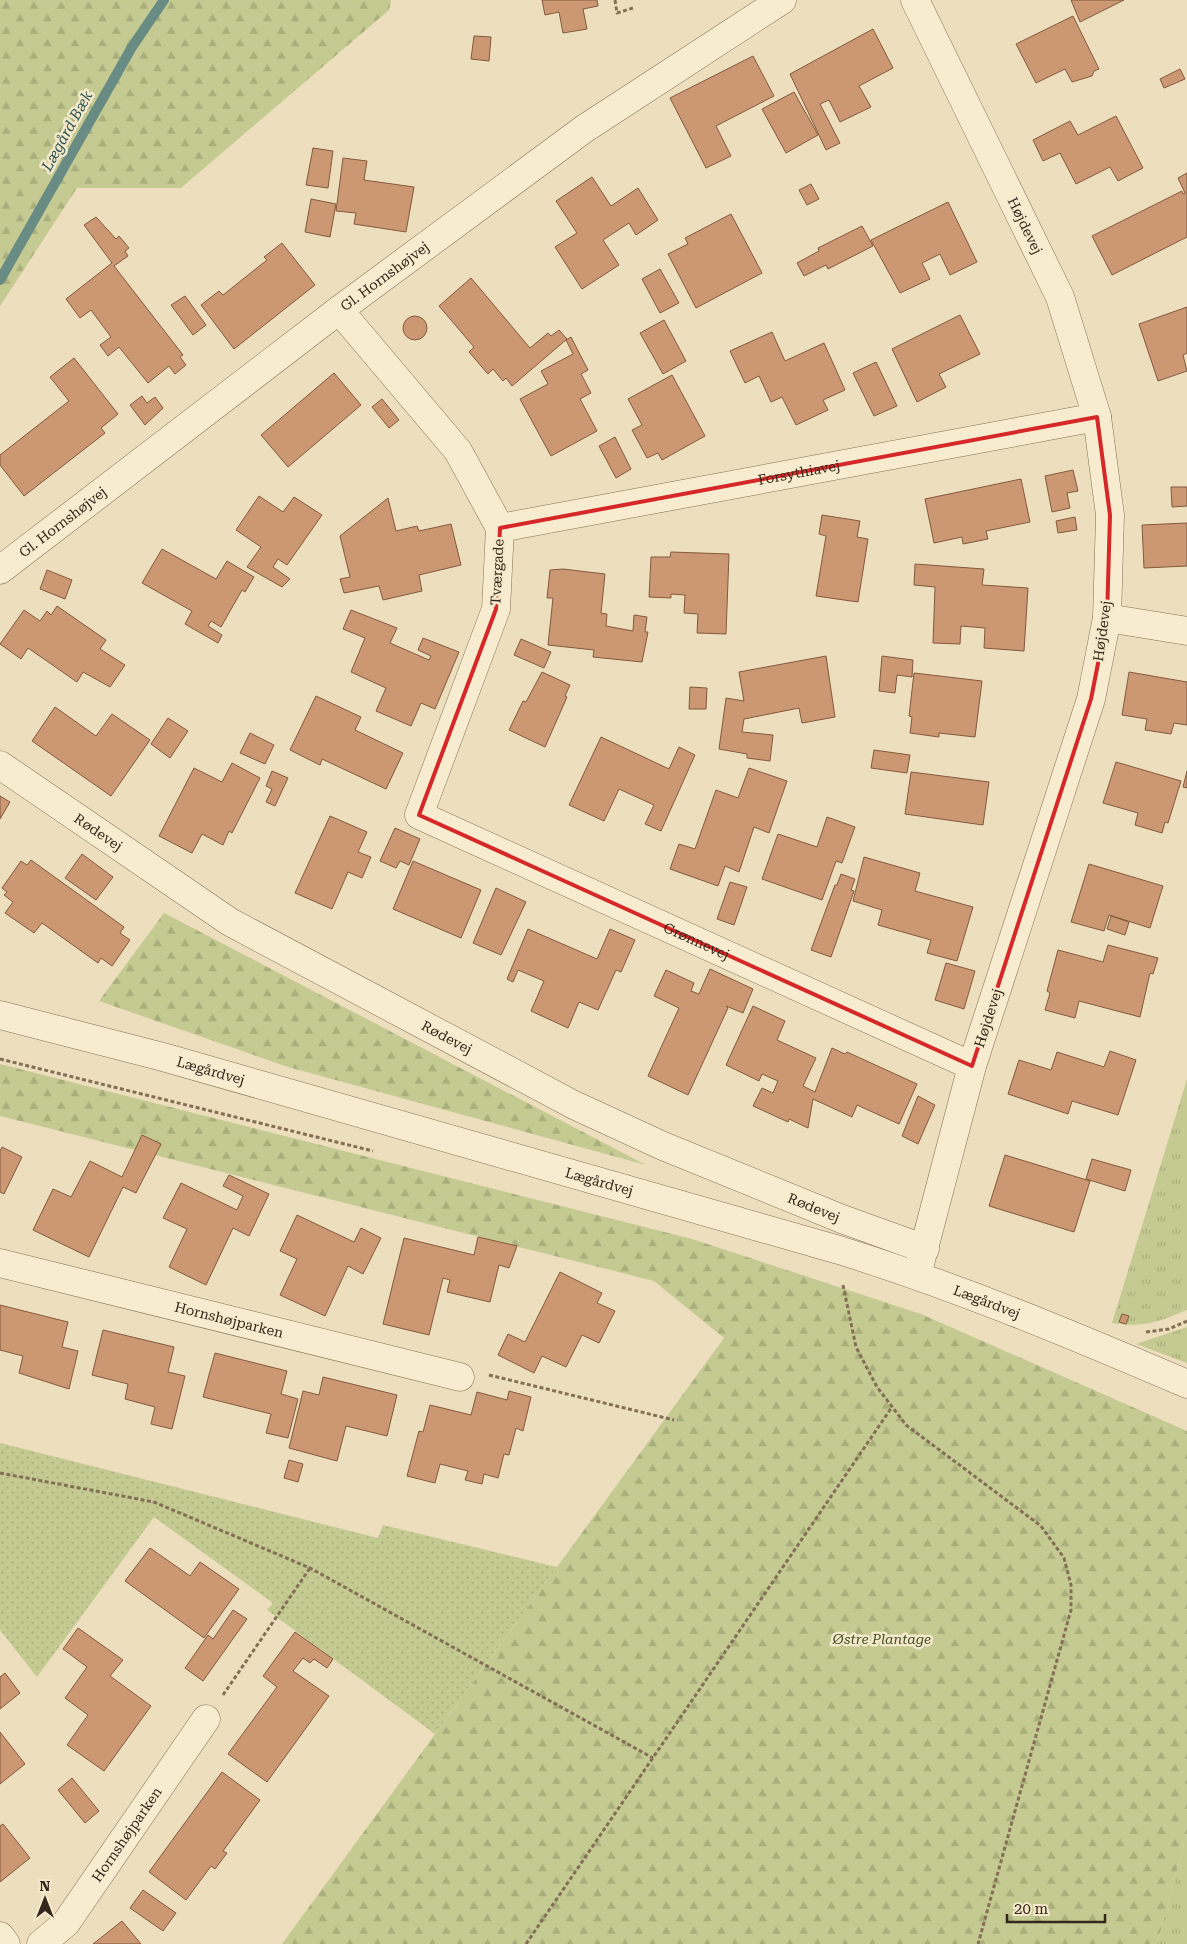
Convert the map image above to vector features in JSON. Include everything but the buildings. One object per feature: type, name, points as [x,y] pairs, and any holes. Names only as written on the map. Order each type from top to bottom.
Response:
[{"type":"street","name":"Gl. Hornshøjvej","points":[[0,570],[339,310],[584,129],[782,0]]},
{"type":"street","name":"Højdevej","points":[[915,0],[1060,297],[1097,418],[1110,515],[1107,618],[1091,699],[972,1066],[921,1262]]},
{"type":"street","name":"Tværgade","points":[[339,310],[458,451],[500,528],[496,609],[419,815]]},
{"type":"street","name":"Forsythiavej","points":[[500,528],[1097,418]]},
{"type":"street","points":[[1107,618],[1187,631]]},
{"type":"street","name":"Rødevej","points":[[0,765],[230,922],[574,1105],[663,1146],[842,1219],[921,1262]]},
{"type":"street","name":"Grønnevej","points":[[419,815],[972,1066]]},
{"type":"street","name":"Lægårdvej","points":[[0,1015],[182,1063],[839,1250],[921,1262],[1092,1343],[1187,1384]]},
{"type":"street","name":"Hornshøjparken","points":[[0,1263],[460,1378]]},
{"type":"street","name":"Hornshøjparken","points":[[41,1944],[66,1923],[206,1719]]},
{"type":"street","points":[[0,1936],[6,1944]]},
{"type":"path","points":[[615,0],[617,13],[634,8]]},
{"type":"path","points":[[0,1059],[380,1153]]},
{"type":"path","points":[[834,1282],[852,1288]]},
{"type":"path","points":[[843,1285],[856,1347],[878,1387],[892,1407],[906,1425],[1041,1526],[1064,1558],[1071,1585],[1071,1610],[978,1944]]},
{"type":"path","points":[[460,1378],[479,1373],[674,1420]]},
{"type":"path","points":[[526,1944],[892,1407]]},
{"type":"path","points":[[0,1473],[154,1502],[310,1568],[653,1758]]},
{"type":"path","points":[[206,1719],[310,1568]]},
{"type":"highlighted area","points":[[1097,417],[1110,515],[1107,618],[1091,699],[972,1066],[419,815],[496,609],[500,528]]},
{"type":"green space","points":[[0,0],[391,0],[389,10],[181,188],[77,188],[0,306]]},
{"type":"green space","points":[[164,913],[646,1165],[288,1067],[99,1001]]},
{"type":"green space","name":"Østre Plantage","points":[[0,1064],[692,1239],[921,1314],[1187,1431],[1187,1833],[1157,1944],[282,1944],[724,1338],[654,1281],[0,1116]]},
{"type":"green space","points":[[1187,1079],[1187,1310],[1150,1323],[1133,1325],[1112,1323]]},
{"type":"green space","points":[[1187,1327],[1187,1363],[1136,1344]]},
{"type":"green space","points":[[0,1443],[378,1538],[383,1525],[557,1567],[435,1734],[267,1610],[273,1603],[154,1517],[37,1677],[0,1630]]},
{"type":"green space","points":[[1187,1833],[1187,1944],[1157,1944]]},
{"type":"waterway","name":"Lægård Bæk","points":[[0,280],[132,47],[164,0]]}]
